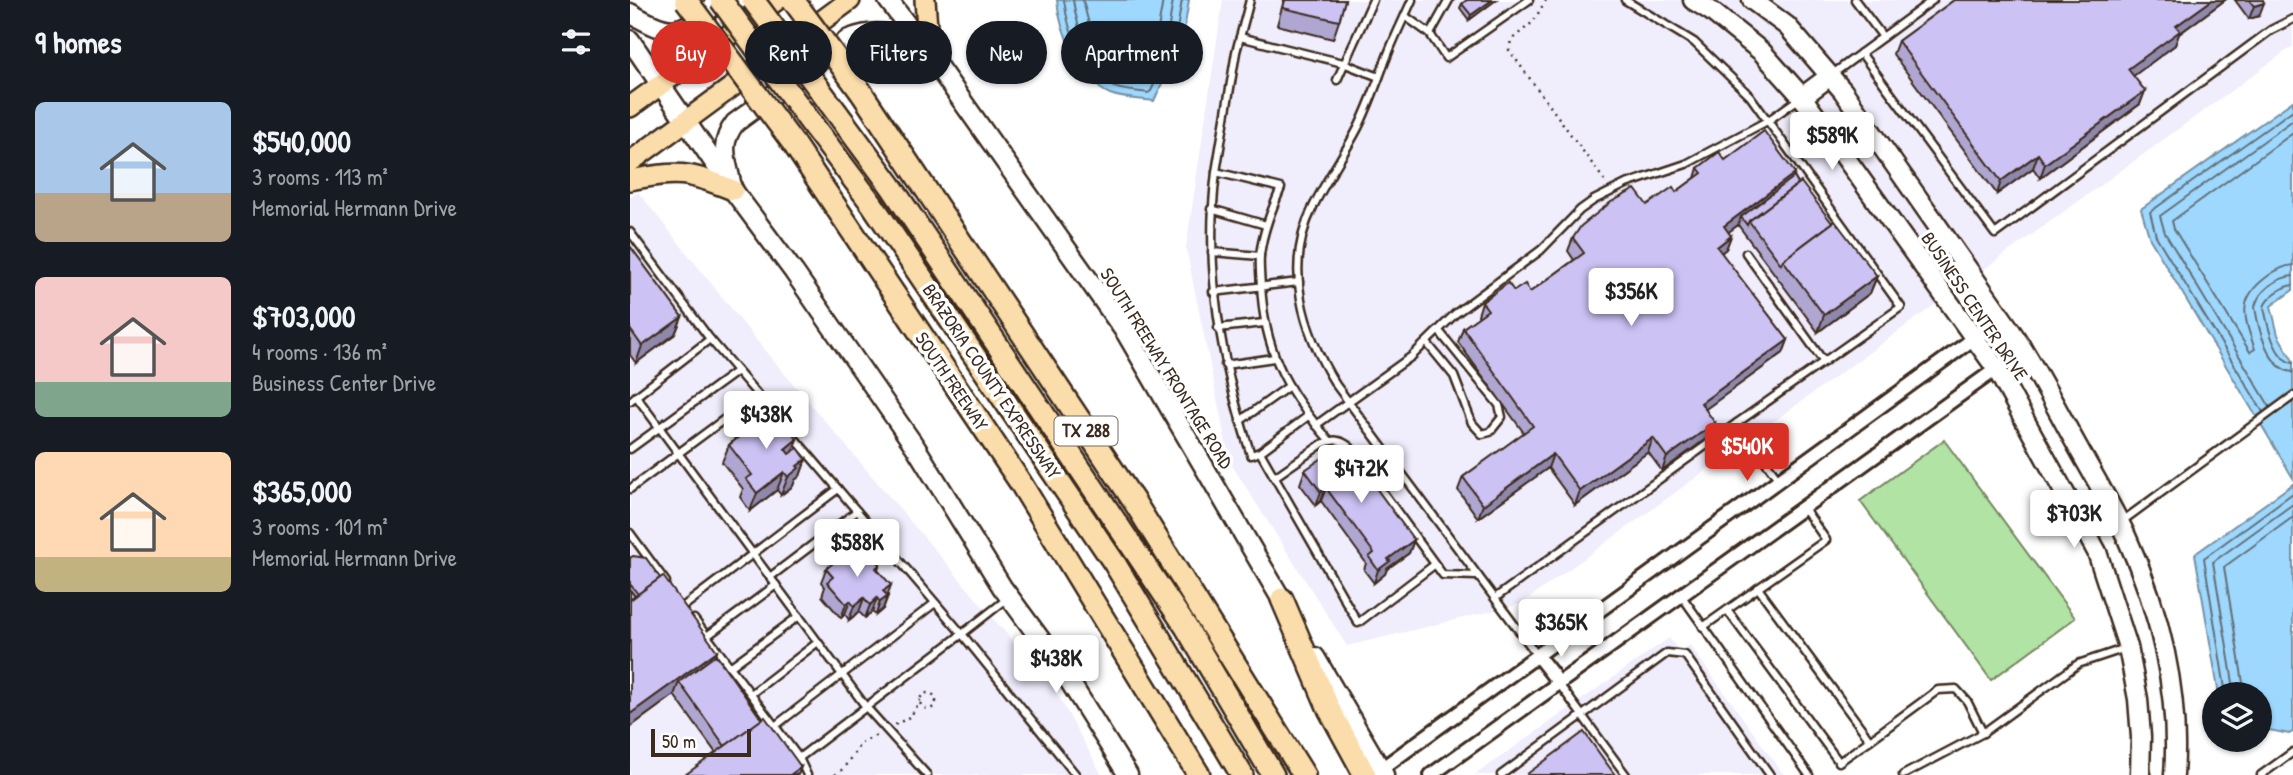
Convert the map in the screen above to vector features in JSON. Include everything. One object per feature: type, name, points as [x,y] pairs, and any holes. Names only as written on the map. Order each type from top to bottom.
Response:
[{"type":"highway","name":"SOUTH FREEWAY","points":[[687,0],[793,143],[1020,482],[1199,775]]},
{"type":"highway","name":"BRAZORIA COUNTY EXPRESSWAY","points":[[721,0],[872,204],[1115,564],[1242,775]]},
{"type":"highway","name":"BRAZORIA COUNTY EXPRESSWAY","points":[[753,0],[891,186],[1186,627],[1273,775]]},
{"type":"highway","name":"TX 288","points":[[793,0],[861,92],[1135,503],[1304,775]]},
{"type":"highway","points":[[1282,599],[1328,709],[1377,773]]},
{"type":"main road","points":[[630,13],[668,32],[682,29],[721,0]]},
{"type":"main road","points":[[731,33],[777,0]]},
{"type":"main road","points":[[630,162],[850,0]]},
{"type":"main road","name":"SOUTH FREEWAY FRONTAGE ROAD","points":[[888,0],[904,21]]},
{"type":"main road","points":[[925,0],[927,21]]},
{"type":"main road","name":"BUSINESS CENTER DRIVE","points":[[1693,0],[1711,10],[1762,52],[1802,97],[1996,368],[2097,552],[2128,647],[2138,699],[2140,775]]},
{"type":"main road","name":"BUSINESS CENTER DRIVE","points":[[1752,0],[1787,26],[1843,91],[2002,317],[2024,349],[2119,523],[2141,572],[2164,649],[2174,722],[2174,775]]},
{"type":"main road","points":[[630,40],[651,70]]},
{"type":"main road","points":[[733,190],[724,149],[726,135],[735,123],[846,41]]},
{"type":"main road","points":[[1802,97],[1830,76]]},
{"type":"main road","points":[[630,107],[661,84],[916,448],[1010,597],[1060,666],[1128,775]]},
{"type":"main road","name":"SOUTH FREEWAY FRONTAGE ROAD","points":[[950,84],[1126,333],[1282,599]]},
{"type":"main road","points":[[630,180],[651,174],[681,173],[733,190]]},
{"type":"street","points":[[1377,773],[2002,317]]},
{"type":"street","points":[[1431,775],[2024,349]]},
{"type":"street","points":[[1537,655],[1559,683]]},
{"type":"lane","points":[[1250,0],[1240,37],[1211,209],[1213,292],[1218,328],[1225,365],[1251,455],[1260,452],[1308,416]]},
{"type":"lane","points":[[1337,80],[1373,0]]},
{"type":"lane","points":[[1412,0],[1357,130],[1311,209],[1302,241],[1299,282],[1303,314],[1310,338],[1329,373],[1537,655]]},
{"type":"lane","points":[[1430,34],[1449,0]]},
{"type":"lane","points":[[1405,16],[1430,34],[1446,58],[1530,0]]},
{"type":"lane","points":[[1495,598],[1901,307],[1769,120],[1733,77],[1694,42],[1635,2],[1625,0]]},
{"type":"lane","points":[[1855,0],[1882,37]]},
{"type":"lane","points":[[1830,76],[1933,0]]},
{"type":"lane","points":[[1861,54],[1995,234],[2271,30],[2293,19]]},
{"type":"lane","points":[[1240,37],[1343,63],[1379,77]]},
{"type":"lane","points":[[1316,425],[1412,356],[1455,314],[1541,250],[1580,210],[1612,190],[1686,164],[1769,120],[1802,97]]},
{"type":"lane","points":[[1216,172],[1281,188],[1266,225],[1260,256],[1264,323],[1274,358],[1289,386],[1308,416],[1330,440]]},
{"type":"lane","points":[[1211,209],[1266,225]]},
{"type":"lane","points":[[630,232],[710,339],[936,603],[1076,775]]},
{"type":"lane","points":[[1212,252],[1260,256]]},
{"type":"lane","points":[[1746,253],[1824,362]]},
{"type":"lane","points":[[1213,292],[1299,282]]},
{"type":"lane","points":[[1218,328],[1264,323]]},
{"type":"lane","points":[[1427,343],[1454,376],[1472,423],[1482,434],[1490,432],[1502,417],[1499,405],[1439,331]]},
{"type":"lane","points":[[710,339],[633,398],[678,452],[866,707],[927,775]]},
{"type":"lane","points":[[1225,365],[1274,358]]},
{"type":"lane","points":[[630,449],[737,371]]},
{"type":"lane","points":[[1240,421],[1289,386]]},
{"type":"lane","points":[[630,489],[757,395]]},
{"type":"lane","points":[[2119,523],[2293,396]]},
{"type":"lane","points":[[1737,424],[1779,480]]},
{"type":"lane","points":[[1276,476],[1322,443],[1330,440],[1342,441],[1350,447],[1443,575],[1478,576]]},
{"type":"lane","points":[[1260,452],[1358,622],[1434,565]]},
{"type":"lane","points":[[684,606],[838,489]]},
{"type":"lane","points":[[1703,627],[1826,540],[1803,508]]},
{"type":"lane","points":[[770,577],[857,511]]},
{"type":"lane","points":[[630,533],[669,585]]},
{"type":"lane","points":[[630,550],[638,544]]},
{"type":"lane","points":[[707,636],[776,585]]},
{"type":"lane","points":[[1758,588],[1870,740]]},
{"type":"lane","points":[[1681,595],[1810,775]]},
{"type":"lane","points":[[676,596],[799,758],[807,775]]},
{"type":"lane","points":[[799,758],[1010,597]]},
{"type":"lane","points":[[775,726],[936,603]]},
{"type":"lane","points":[[1727,610],[1839,762],[1938,690],[1956,689],[1967,701],[1983,733]]},
{"type":"lane","points":[[730,667],[799,616]]},
{"type":"lane","points":[[751,694],[818,642]]},
{"type":"lane","points":[[1903,775],[1983,733],[2078,664],[2128,647]]},
{"type":"lane","points":[[1501,775],[1667,653],[1685,655],[1770,775]]},
{"type":"lane","points":[[1559,683],[1626,775]]},
{"type":"lane","points":[[2261,775],[2293,752]]},
{"type":"path","points":[[1545,0],[1533,22],[1511,40],[1509,50],[1612,190]]},
{"type":"path","points":[[925,694],[935,698],[935,705],[930,709],[921,704],[920,699],[925,694]]},
{"type":"shaded area","points":[[1223,0],[2293,0],[2293,46],[1521,604],[1347,646],[1230,462],[1186,248]]},
{"type":"shaded area","points":[[638,192],[766,352],[1056,692],[1102,775],[630,775],[630,198]]},
{"type":"shaded area","points":[[1669,638],[1679,651],[1690,645],[1784,775],[1475,775]]},
{"type":"green space","points":[[1944,440],[2075,618],[1991,680],[1860,501]]},
{"type":"water","points":[[1057,0],[1189,0],[1186,21],[1061,21]]},
{"type":"water","points":[[1095,84],[1162,84],[1154,101],[1126,98],[1099,88]]},
{"type":"water","points":[[2293,101],[2293,290],[2271,306],[2278,335],[2293,361],[2293,478],[2150,239],[2141,209]]},
{"type":"water","points":[[2293,484],[2293,732],[2289,734],[2272,731],[2272,682],[2217,682],[2195,554]]},
{"type":"building","points":[[1285,0],[1345,0],[1339,21],[1283,8]]},
{"type":"building","points":[[1467,0],[1492,0],[1471,15],[1462,4]]},
{"type":"building","points":[[1954,0],[2212,0],[2176,26],[2180,31],[2128,69],[2145,91],[2045,164],[2038,154],[2001,181],[1898,41]]},
{"type":"building","points":[[2249,0],[2263,0],[2264,3],[2254,6]]},
{"type":"building","points":[[1764,131],[1795,173],[1724,226],[1731,236],[1717,247],[1788,340],[1701,403],[1715,423],[1667,457],[1653,438],[1580,491],[1553,454],[1483,505],[1463,477],[1533,426],[1463,328],[1488,310],[1482,302],[1508,283],[1514,291],[1525,284],[1530,292],[1584,253],[1573,238],[1581,226],[1611,202],[1635,189],[1647,205],[1673,187],[1676,192],[1702,173],[1698,168],[1719,152],[1725,160]]},
{"type":"building","points":[[1794,177],[1798,184],[1747,225],[1741,217]]},
{"type":"building","points":[[1801,182],[1832,223],[1781,264],[1749,221]]},
{"type":"building","points":[[1835,221],[1877,276],[1824,315],[1783,260]]},
{"type":"building","points":[[630,246],[682,317],[642,346],[630,329]]},
{"type":"building","points":[[759,411],[766,420],[771,416],[778,425],[775,427],[777,429],[785,423],[797,439],[785,449],[789,454],[798,448],[806,459],[788,477],[784,472],[757,493],[746,479],[752,475],[729,445],[745,432],[740,425]]},
{"type":"building","points":[[1346,447],[1414,540],[1378,570],[1369,557],[1374,553],[1326,488],[1321,492],[1305,470],[1328,454],[1331,458]]},
{"type":"building","points":[[850,548],[860,560],[868,560],[873,556],[880,564],[876,568],[891,585],[883,591],[888,596],[880,602],[877,598],[870,605],[864,598],[854,606],[850,601],[846,604],[827,582],[833,577],[826,569]]},
{"type":"building","points":[[630,558],[646,558],[660,578],[638,594],[630,584]]},
{"type":"building","points":[[663,576],[717,651],[630,714],[630,600]]},
{"type":"building","points":[[716,655],[762,720],[725,746],[679,682]]},
{"type":"building","points":[[765,717],[801,767],[790,775],[685,775]]},
{"type":"building","points":[[1584,732],[1615,775],[1527,774]]}]
